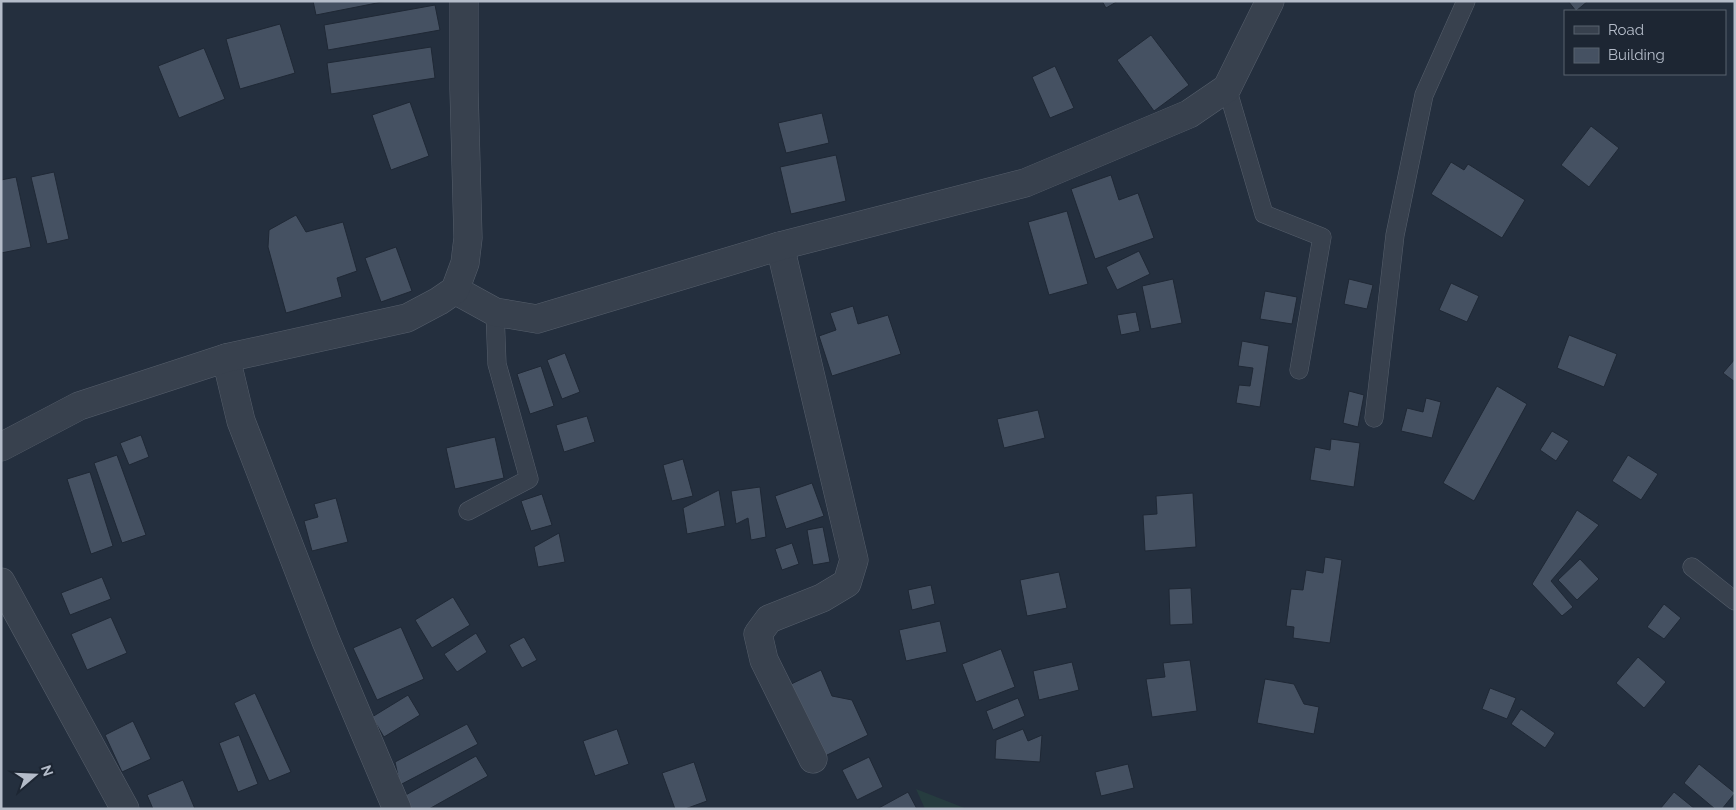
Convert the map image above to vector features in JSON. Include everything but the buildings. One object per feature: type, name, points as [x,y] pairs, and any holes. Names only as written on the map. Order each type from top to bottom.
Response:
[{"type":"street","points":[[1,446],[79,406],[226,358],[407,318],[455,290],[465,263],[468,238],[464,1]]},
{"type":"street","points":[[455,290],[496,312],[537,319],[780,246],[1025,183],[1189,114],[1227,88],[1270,1]]},
{"type":"street","points":[[780,246],[854,560],[847,583],[822,598],[769,619],[758,634],[764,660],[813,759]]},
{"type":"street","points":[[226,358],[241,421],[326,641],[397,809]]},
{"type":"street","points":[[1,582],[125,809]]},
{"type":"lane","points":[[1374,418],[1395,235],[1424,95],[1466,1]]},
{"type":"lane","points":[[1227,88],[1264,214],[1322,237],[1299,370]]},
{"type":"lane","points":[[468,511],[529,479],[497,364],[496,312]]},
{"type":"lane","points":[[1692,567],[1735,601]]},
{"type":"green space","points":[[916,789],[967,809],[925,809]]}]
